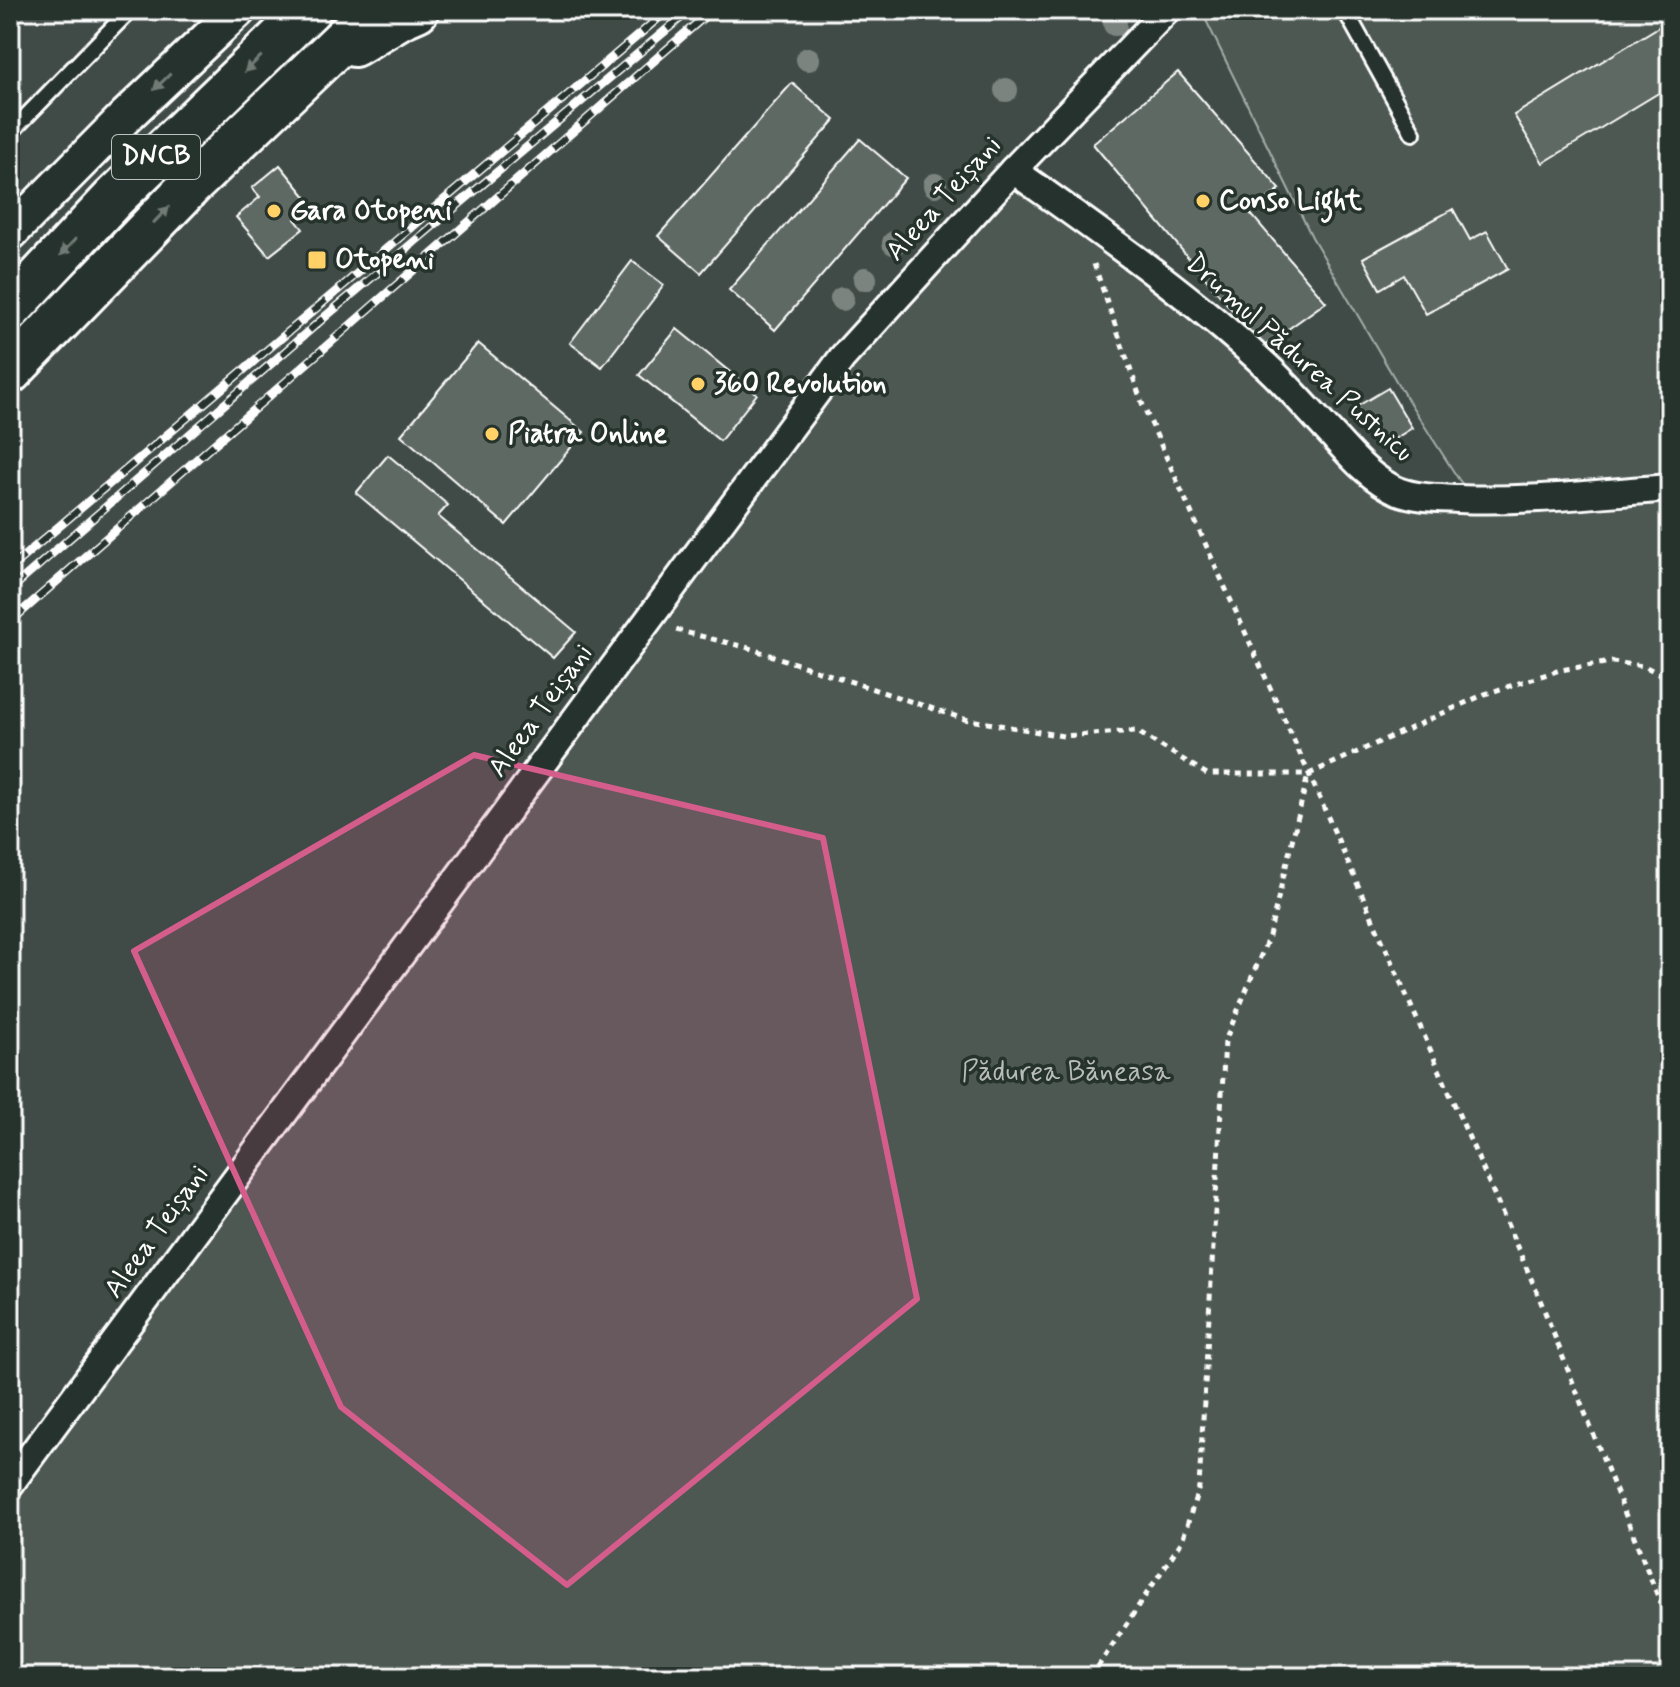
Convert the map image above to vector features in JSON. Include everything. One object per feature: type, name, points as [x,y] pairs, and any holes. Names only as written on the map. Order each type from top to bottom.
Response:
[{"type":"main road","name":"DNCB","points":[[10,309],[114,198],[309,10]]},
{"type":"main road","name":"DNCB","points":[[10,372],[191,185],[374,10]]},
{"type":"main road","points":[[294,86],[349,48],[417,10]]},
{"type":"street","points":[[10,233],[126,116],[238,10]]},
{"type":"street","name":"Aleea Teișani","points":[[10,1484],[842,358],[1013,170],[1167,10]]},
{"type":"street","name":"Drumul Pădurea Pustnicu","points":[[1013,170],[1077,214],[1199,307],[1264,364],[1356,461],[1376,479],[1399,491],[1450,499],[1510,500],[1670,488]]},
{"type":"lane","points":[[10,133],[130,10]]},
{"type":"lane","points":[[1345,10],[1413,133]]},
{"type":"path","points":[[1077,214],[1142,403],[1537,1292],[1670,1627]]},
{"type":"path","points":[[646,623],[749,648],[964,719],[1063,736],[1136,731],[1207,774],[1309,774],[1485,694],[1560,670],[1612,662],[1644,666],[1670,679]]},
{"type":"path","points":[[1091,1677],[1182,1541],[1199,1487],[1225,1041],[1269,936],[1309,774]]},
{"type":"highlighted area","points":[[474,755],[823,838],[917,1299],[567,1585],[341,1407],[134,951]]},
{"type":"shaded area","points":[[10,10],[1201,10],[1312,237],[1400,388],[1458,480],[1476,500],[10,1484]]},
{"type":"green space","name":"Pădurea Băneasa","points":[[1201,10],[1670,10],[1670,1677],[10,1677],[10,1484],[842,358],[1013,170],[1077,214],[1376,479],[1475,499],[1459,480],[1399,386],[1312,237]]},
{"type":"building","points":[[1670,20],[1670,86],[1543,163],[1514,115]]},
{"type":"building","name":"Conso Light","points":[[1178,72],[1280,189],[1250,213],[1326,302],[1263,347],[1093,144]]},
{"type":"building","points":[[792,83],[835,120],[701,273],[658,236]]},
{"type":"building","points":[[860,139],[906,178],[775,330],[729,290]]},
{"type":"building","name":"Gara Otopeni","points":[[280,165],[312,204],[295,219],[303,229],[269,256],[236,217],[260,197],[252,188]]},
{"type":"building","points":[[1453,209],[1470,240],[1487,231],[1508,269],[1426,314],[1404,275],[1380,289],[1363,258]]},
{"type":"building","points":[[632,261],[664,285],[602,367],[570,343]]},
{"type":"building","name":"360 Revolution","points":[[677,329],[757,394],[720,441],[639,375]]},
{"type":"building","name":"Piatra Online","points":[[478,343],[584,432],[506,525],[401,435]]},
{"type":"building","points":[[1388,388],[1412,428],[1380,448],[1356,407]]},
{"type":"building","points":[[388,455],[448,505],[438,516],[576,632],[553,658],[356,493]]},
{"type":"railway","points":[[10,568],[668,10]]},
{"type":"railway","points":[[10,590],[326,316],[690,10]]},
{"type":"railway","points":[[10,622],[712,10]]},
{"type":"place","name":"Conso Light","points":[[1203,201]]},
{"type":"place","name":"Gara Otopeni","points":[[274,211]]},
{"type":"place","name":"Otopeni","points":[[317,260]]},
{"type":"place","name":"360 Revolution","points":[[698,384]]},
{"type":"place","name":"Piatra Online","points":[[492,434]]}]
